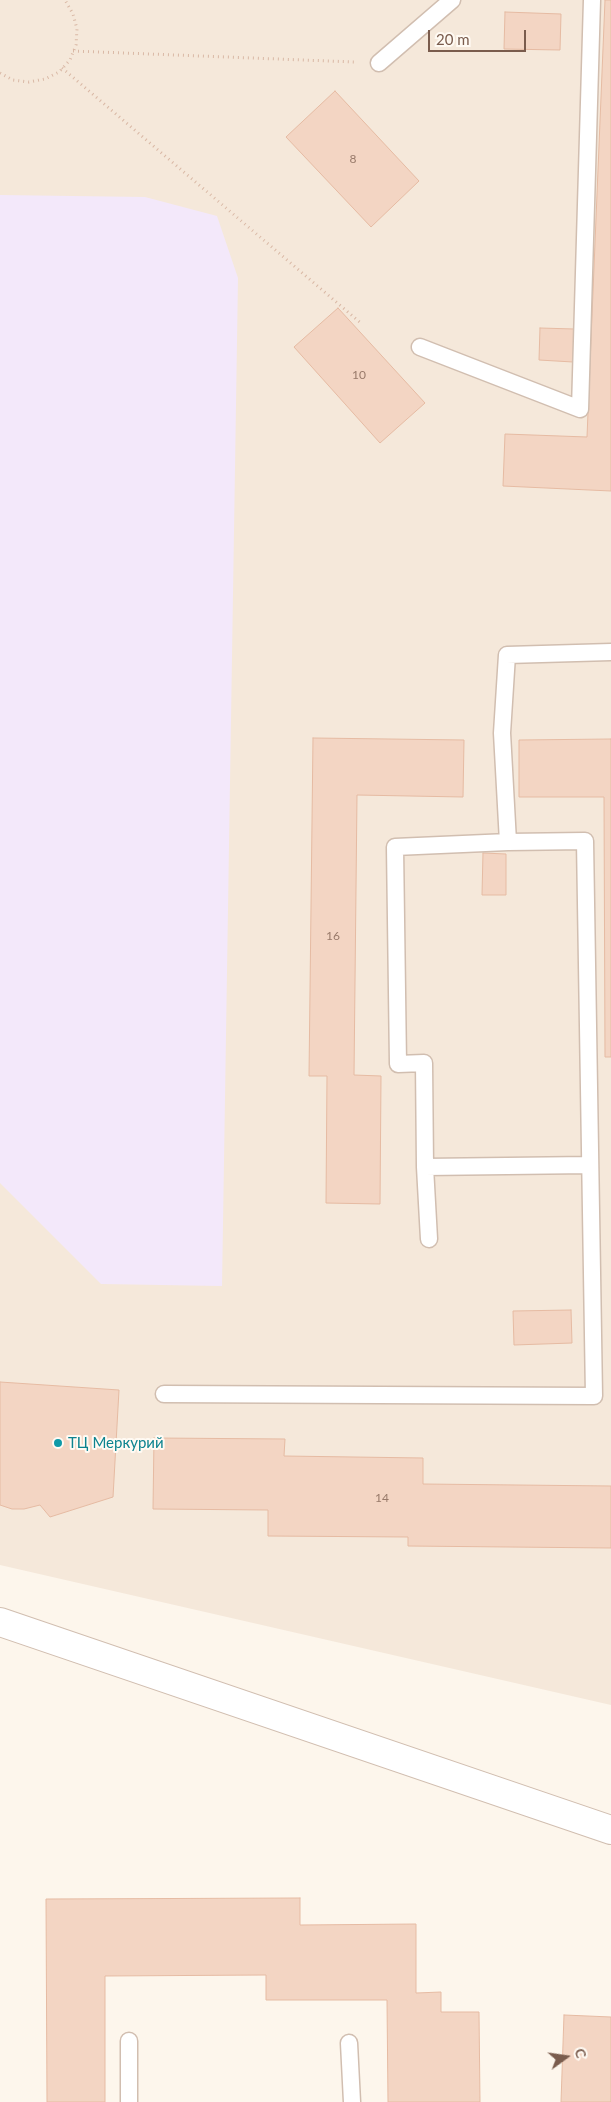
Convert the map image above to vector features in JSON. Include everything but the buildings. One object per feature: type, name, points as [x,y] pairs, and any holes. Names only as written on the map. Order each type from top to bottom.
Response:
[{"type":"street","points":[[0,1622],[611,1830]]},
{"type":"lane","points":[[379,63],[452,0]]},
{"type":"lane","points":[[420,347],[580,409],[592,0]]},
{"type":"lane","points":[[508,842],[502,732],[507,655],[611,652]]},
{"type":"lane","points":[[164,1394],[594,1396],[585,841],[395,847],[398,1064],[424,1063],[425,1167],[429,1239]]},
{"type":"lane","points":[[425,1167],[589,1165]]},
{"type":"lane","points":[[129,2041],[129,2102]]},
{"type":"lane","points":[[349,2043],[352,2102]]},
{"type":"path","points":[[0,73],[13,80],[29,82],[45,79],[62,68],[70,60],[76,45],[77,29],[73,14],[65,0]]},
{"type":"path","points":[[74,51],[379,63]]},
{"type":"path","points":[[62,68],[362,324]]},
{"type":"shaded area","points":[[0,0],[611,0],[611,1705],[0,1565]]},
{"type":"shaded area","points":[[0,195],[145,197],[217,216],[238,278],[222,1286],[101,1284],[0,1183]]},
{"type":"place","name":"ТЦ Меркурий","points":[[58,1443]]}]
